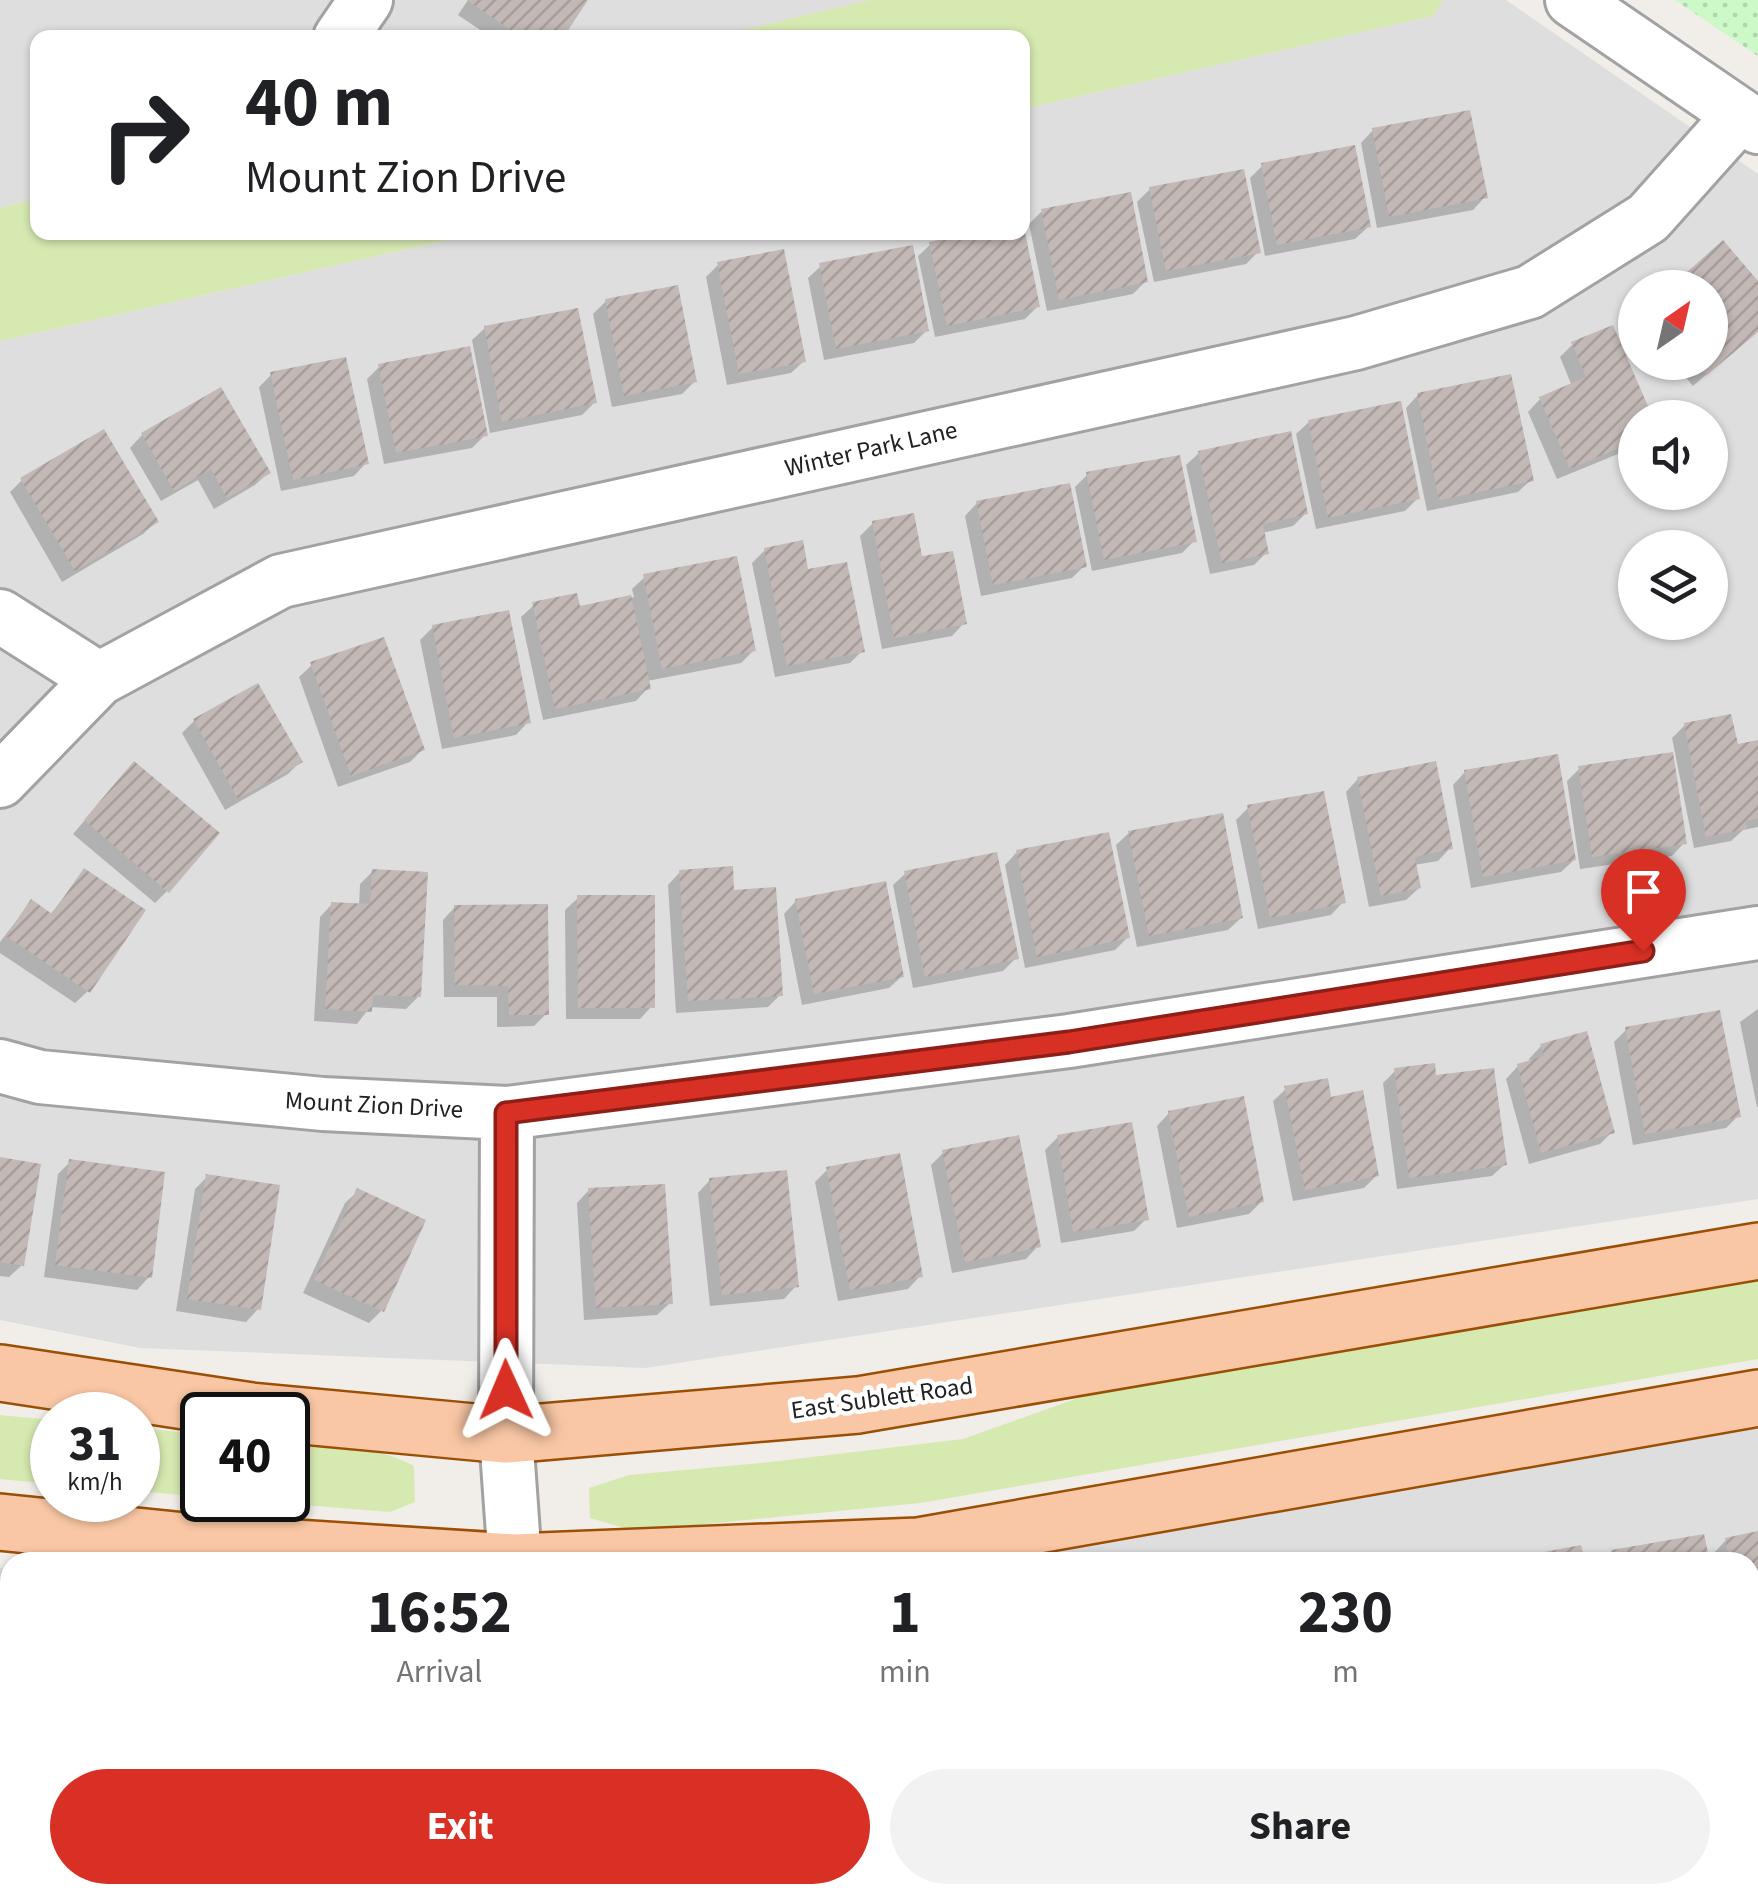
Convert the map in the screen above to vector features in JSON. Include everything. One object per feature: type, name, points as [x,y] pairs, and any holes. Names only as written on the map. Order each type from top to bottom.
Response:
[{"type":"main road","name":"East Sublett Road","points":[[0,1373],[252,1411],[506,1435],[858,1405],[1758,1251]]},
{"type":"main road","points":[[767,1552],[918,1546],[1758,1398]]},
{"type":"main road","points":[[0,1522],[185,1542],[350,1552]]},
{"type":"street","points":[[345,30],[366,0]]},
{"type":"street","points":[[1572,0],[1749,121]]},
{"type":"street","name":"Winter Park Lane","points":[[0,781],[99,679],[281,581],[1356,343],[1530,292],[1648,218],[1749,121]]},
{"type":"street","points":[[0,616],[99,679]]},
{"type":"street","name":"Mount Zion Drive","points":[[0,1066],[40,1077],[323,1104],[506,1113],[1069,1042],[1758,933]]},
{"type":"street","points":[[506,1113],[506,1435],[514,1552]]},
{"type":"shaded area","points":[[0,0],[870,0],[746,30],[30,30],[30,201],[0,208]]},
{"type":"shaded area","points":[[1443,0],[1506,0],[1758,174],[1758,1199],[645,1368],[140,1348],[0,1320],[0,341],[448,240],[1030,240],[1030,107],[1433,16]]},
{"type":"shaded area","points":[[1758,1405],[1758,1552],[764,1552]]},
{"type":"green space","points":[[870,0],[1443,0],[1433,16],[1030,107],[1030,30],[744,30]]},
{"type":"green space","points":[[1675,0],[1758,0],[1758,56]]},
{"type":"green space","points":[[30,201],[30,240],[448,240],[0,341],[0,208]]},
{"type":"green space","points":[[1758,1277],[1758,1359],[920,1503],[635,1531],[590,1518],[589,1488],[629,1475],[963,1439],[1081,1397]]},
{"type":"green space","points":[[0,1415],[30,1418],[30,1482],[0,1479]]},
{"type":"green space","points":[[160,1430],[180,1432],[180,1495],[160,1493]]},
{"type":"green space","points":[[310,1444],[384,1454],[414,1466],[415,1502],[390,1512],[310,1506]]},
{"type":"building","points":[[467,0],[588,0],[568,30],[510,30]]},
{"type":"building","points":[[1470,110],[1488,198],[1389,217],[1372,128]]},
{"type":"building","points":[[1355,145],[1371,227],[1277,245],[1261,163]]},
{"type":"building","points":[[1244,169],[1261,253],[1166,271],[1149,187]]},
{"type":"building","points":[[1131,192],[1148,282],[1059,300],[1041,209]]},
{"type":"building","points":[[1027,240],[1040,307],[947,326],[929,242]]},
{"type":"building","points":[[1723,240],[1758,281],[1758,332],[1728,357],[1728,270],[1689,270]]},
{"type":"building","points":[[913,245],[929,331],[836,349],[819,263]]},
{"type":"building","points":[[784,249],[806,362],[739,374],[717,262]]},
{"type":"building","points":[[678,285],[697,382],[624,396],[605,299]]},
{"type":"building","points":[[578,308],[597,403],[502,422],[484,326]]},
{"type":"building","points":[[1613,325],[1618,337],[1618,380],[1637,380],[1645,400],[1618,400],[1618,448],[1570,469],[1539,397],[1586,377],[1571,342]]},
{"type":"building","points":[[470,346],[488,436],[396,453],[378,364]]},
{"type":"building","points":[[346,357],[369,464],[293,480],[270,372]]},
{"type":"building","points":[[1511,374],[1534,481],[1439,500],[1417,393]]},
{"type":"building","points":[[221,387],[271,473],[227,498],[211,469],[174,491],[141,433]]},
{"type":"building","points":[[1401,401],[1420,499],[1328,518],[1308,420]]},
{"type":"building","points":[[104,429],[159,522],[75,571],[20,478]]},
{"type":"building","points":[[1291,431],[1308,514],[1263,524],[1269,554],[1222,563],[1198,451]]},
{"type":"building","points":[[1180,455],[1197,542],[1104,560],[1086,472]]},
{"type":"building","points":[[1070,483],[1087,567],[993,585],[976,501]]},
{"type":"building","points":[[914,513],[922,556],[953,551],[967,624],[894,638],[872,521]]},
{"type":"building","points":[[803,540],[808,569],[847,562],[865,652],[787,666],[764,548]]},
{"type":"building","points":[[737,556],[756,651],[662,669],[643,574]]},
{"type":"building","points":[[577,593],[580,606],[631,595],[651,689],[555,709],[532,602]]},
{"type":"building","points":[[509,610],[531,723],[454,738],[432,625]]},
{"type":"building","points":[[384,637],[425,750],[351,776],[310,662]]},
{"type":"building","points":[[258,683],[303,762],[238,799],[193,719]]},
{"type":"building","points":[[1731,714],[1738,744],[1758,740],[1758,818],[1745,821],[1747,829],[1706,837],[1684,723]]},
{"type":"building","points":[[1673,752],[1687,844],[1592,857],[1578,766]]},
{"type":"building","points":[[1558,754],[1576,860],[1483,877],[1464,770]]},
{"type":"building","points":[[134,761],[220,833],[169,893],[84,820]]},
{"type":"building","points":[[1436,761],[1453,849],[1415,857],[1421,888],[1381,896],[1357,777]]},
{"type":"building","points":[[1324,791],[1346,903],[1270,918],[1247,805]]},
{"type":"building","points":[[1223,813],[1243,918],[1149,936],[1128,831]]},
{"type":"building","points":[[1109,832],[1130,938],[1037,957],[1016,850]]},
{"type":"building","points":[[997,852],[1019,959],[925,977],[904,871]]},
{"type":"building","points":[[733,866],[734,890],[776,887],[783,996],[688,1001],[679,870]]},
{"type":"building","points":[[84,868],[146,910],[90,993],[6,936],[31,899],[52,914]]},
{"type":"building","points":[[372,869],[428,872],[421,997],[373,995],[372,1012],[325,1009],[331,902],[370,904]]},
{"type":"building","points":[[886,881],[904,977],[814,994],[795,899]]},
{"type":"building","points":[[577,895],[655,895],[655,1008],[578,1008]]},
{"type":"building","points":[[548,904],[549,1015],[509,1015],[508,986],[455,985],[454,905]]},
{"type":"building","points":[[1720,1010],[1741,1117],[1645,1134],[1625,1027]]},
{"type":"building","points":[[1587,1031],[1615,1133],[1541,1153],[1517,1064],[1544,1056],[1540,1044]]},
{"type":"building","points":[[1435,1063],[1436,1075],[1494,1068],[1507,1165],[1409,1178],[1394,1068]]},
{"type":"building","points":[[1328,1078],[1331,1097],[1363,1090],[1379,1176],[1305,1190],[1284,1086]]},
{"type":"building","points":[[1244,1096],[1264,1202],[1189,1217],[1168,1111]]},
{"type":"building","points":[[1132,1122],[1149,1220],[1073,1232],[1057,1135]]},
{"type":"building","points":[[1019,1135],[1041,1247],[965,1262],[942,1150]]},
{"type":"building","points":[[900,1153],[923,1277],[850,1290],[826,1167]]},
{"type":"building","points":[[0,1157],[41,1164],[24,1266],[0,1262]]},
{"type":"building","points":[[69,1159],[165,1172],[152,1278],[55,1265]]},
{"type":"building","points":[[787,1170],[799,1287],[722,1295],[709,1178]]},
{"type":"building","points":[[206,1174],[280,1185],[261,1310],[187,1299]]},
{"type":"building","points":[[665,1184],[673,1304],[596,1308],[588,1188]]},
{"type":"building","points":[[357,1188],[426,1220],[384,1312],[314,1280]]},
{"type":"building","points":[[1758,1531],[1758,1552],[1728,1552],[1725,1538]]},
{"type":"building","points":[[1704,1534],[1708,1552],[1611,1552]]},
{"type":"building","points":[[1581,1545],[1583,1552],[1544,1552]]},
{"type":"route","points":[[506,1390],[506,1113],[1069,1042],[1643,951]]}]
